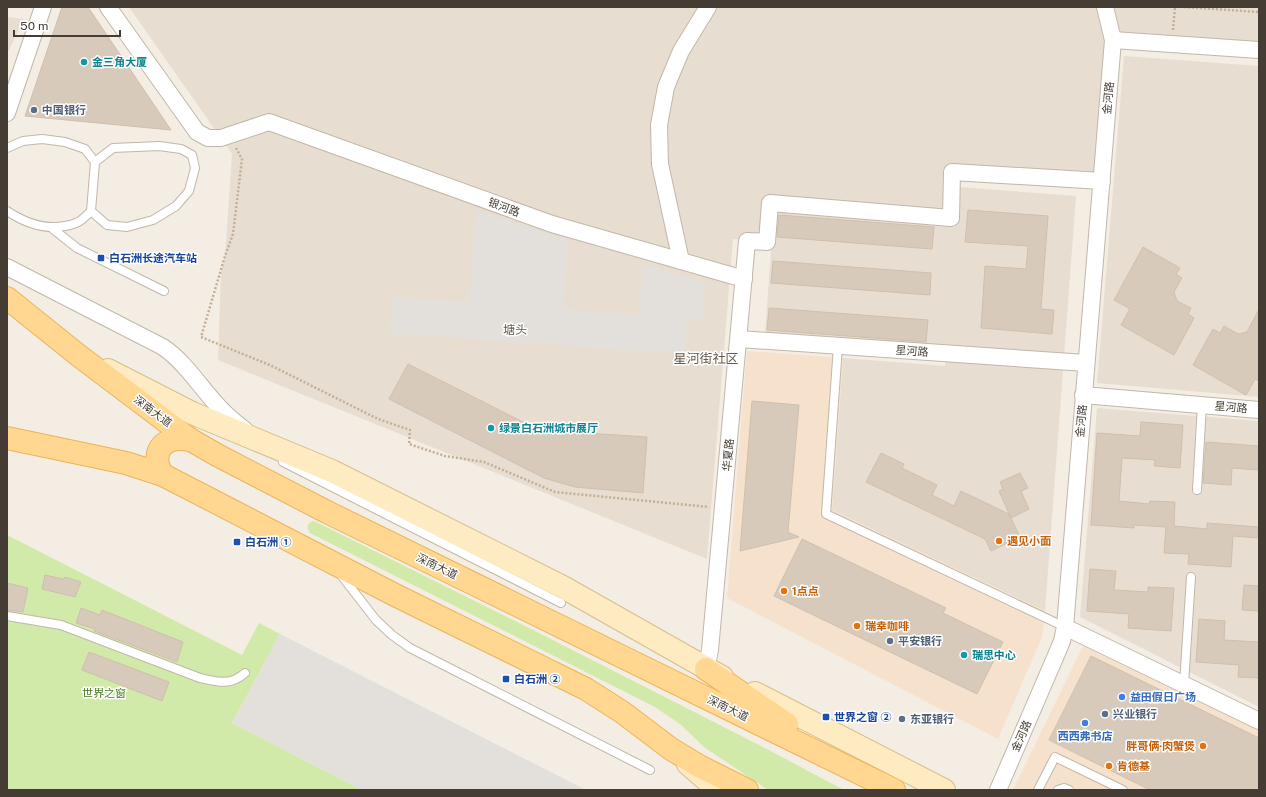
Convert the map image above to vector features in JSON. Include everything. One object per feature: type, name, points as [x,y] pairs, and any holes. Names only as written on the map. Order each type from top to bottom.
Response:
[{"type":"main road","name":"深南大道","points":[[7,298],[78,355],[191,440],[216,455],[334,515],[886,786]]},
{"type":"main road","points":[[78,355],[271,452],[332,471],[563,587],[706,669],[944,790]]},
{"type":"main road","points":[[7,438],[114,460],[163,475],[402,598],[586,690],[622,712],[671,749],[718,790]]},
{"type":"main road","points":[[163,475],[157,464],[157,457],[163,446],[167,442],[174,440],[191,440]]},
{"type":"main road","points":[[706,669],[777,718],[886,786]]},
{"type":"main road","points":[[671,749],[699,766],[747,790]]},
{"type":"street","points":[[108,7],[198,132],[208,138],[221,138],[229,136]]},
{"type":"street","points":[[681,261],[660,164],[659,125],[666,87],[681,51],[708,7]]},
{"type":"street","name":"金河路","points":[[998,790],[1062,641],[1064,627],[1113,40],[1105,7]]},
{"type":"street","points":[[7,113],[39,8]]},
{"type":"street","points":[[1113,40],[1259,50]]},
{"type":"street","name":"银河路","points":[[229,136],[269,122],[552,224],[744,279]]},
{"type":"street","name":"华夏路","points":[[706,669],[710,650],[747,241],[767,242],[770,203],[951,218],[952,172],[1102,181]]},
{"type":"street","points":[[7,267],[163,347],[174,355],[228,416],[271,452]]},
{"type":"street","name":"星河路","points":[[739,339],[1086,364]]},
{"type":"street","name":"星河路","points":[[1083,395],[1259,410]]},
{"type":"street","points":[[1064,627],[1259,721]]},
{"type":"lane","points":[[7,148],[23,141],[36,139],[65,142],[85,149],[95,162],[91,212],[77,223],[53,228],[32,224],[7,211]]},
{"type":"lane","points":[[91,212],[106,225],[127,227],[153,220],[176,206],[189,191],[195,168],[192,155],[181,149],[159,146],[113,148],[95,162]]},
{"type":"lane","points":[[53,228],[77,248],[164,291]]},
{"type":"lane","points":[[838,346],[826,514],[1064,627]]},
{"type":"lane","points":[[1196,490],[1202,405]]},
{"type":"lane","points":[[271,452],[561,603]]},
{"type":"lane","points":[[331,561],[376,620],[392,635],[410,648],[650,770]]},
{"type":"lane","points":[[1184,684],[1191,578]]},
{"type":"lane","points":[[7,616],[61,625],[200,678],[216,682],[228,682],[237,679],[244,673]]},
{"type":"lane","points":[[1038,790],[1055,757],[1123,790]]},
{"type":"lane","points":[[1058,790],[1064,788],[1069,790]]},
{"type":"path","points":[[1172,44],[1174,7]]},
{"type":"path","points":[[1184,7],[1259,12]]},
{"type":"path","points":[[229,136],[242,159],[234,234],[225,256],[201,337],[272,366],[378,419],[410,430],[409,444],[445,456],[484,462],[555,492],[723,509]]},
{"type":"shaded area","points":[[129,7],[1259,7],[1259,50],[1113,40],[1102,181],[953,172],[951,218],[770,203],[767,242],[733,239],[707,559],[218,360],[221,272],[225,256],[232,154]]},
{"type":"shaded area","points":[[7,17],[24,19],[7,54]]},
{"type":"shaded area","points":[[1124,56],[1259,66],[1259,397],[1097,383]]},
{"type":"shaded area","points":[[959,187],[1076,196],[1045,611],[832,510],[843,358],[945,366],[946,348],[765,333],[774,211],[956,225]]},
{"type":"shaded area","points":[[476,211],[567,240],[563,309],[639,315],[643,264],[705,284],[702,320],[687,319],[684,354],[389,333],[392,297],[469,302]]},
{"type":"shaded area","points":[[747,351],[843,358],[832,510],[1045,611],[1042,637],[998,739],[727,598]]},
{"type":"shaded area","points":[[1097,408],[1259,421],[1259,707],[1080,617]]},
{"type":"shaded area","points":[[280,634],[586,790],[362,790],[232,723]]},
{"type":"shaded area","name":"益田假日广场","points":[[1083,646],[1259,731],[1259,790],[1013,790]]},
{"type":"green space","points":[[314,521],[535,631],[844,790],[768,790],[704,747],[680,724],[655,707],[310,533],[308,526]]},
{"type":"green space","name":"世界之窗","points":[[7,535],[242,655],[259,623],[280,634],[232,723],[362,790],[7,790]]},
{"type":"building","name":"金三角大厦","points":[[62,7],[88,7],[171,130],[25,116]]},
{"type":"building","points":[[968,210],[1048,216],[1041,309],[1054,310],[1052,334],[981,328],[985,266],[1026,269],[1028,246],[965,242]]},
{"type":"building","points":[[779,215],[934,227],[932,249],[777,237]]},
{"type":"building","points":[[1143,247],[1180,268],[1176,274],[1182,278],[1174,292],[1177,301],[1191,308],[1188,314],[1194,318],[1174,355],[1121,325],[1130,309],[1114,300]]},
{"type":"building","points":[[773,261],[931,273],[930,295],[771,283]]},
{"type":"building","points":[[769,308],[928,320],[926,342],[767,330]]},
{"type":"building","points":[[1259,309],[1259,381],[1255,379],[1246,395],[1193,365],[1213,329],[1220,333],[1224,326],[1238,334],[1247,332]]},
{"type":"building","name":"绿景白石洲城市展厅","points":[[408,364],[531,426],[554,431],[647,437],[643,493],[575,487],[544,478],[389,399]]},
{"type":"building","points":[[752,401],[799,405],[788,532],[799,537],[740,551]]},
{"type":"building","points":[[1141,422],[1183,425],[1180,468],[1154,466],[1155,460],[1122,458],[1119,501],[1149,504],[1150,501],[1175,502],[1174,526],[1207,529],[1207,523],[1259,527],[1259,538],[1233,536],[1231,567],[1188,564],[1189,554],[1164,553],[1166,527],[1134,525],[1134,528],[1091,525],[1097,433],[1140,436]]},
{"type":"building","points":[[1206,442],[1259,446],[1259,470],[1232,468],[1231,485],[1203,483]]},
{"type":"building","points":[[881,453],[904,464],[902,468],[937,485],[932,495],[954,506],[961,491],[1009,514],[1020,537],[991,551],[985,539],[866,482]]},
{"type":"building","points":[[1020,473],[1028,488],[1021,491],[1029,509],[1011,518],[999,491],[1003,489],[1000,482]]},
{"type":"building","points":[[802,539],[946,608],[943,613],[1003,642],[977,694],[774,596]]},
{"type":"building","points":[[1090,569],[1116,571],[1114,590],[1148,592],[1148,587],[1174,588],[1171,631],[1128,628],[1129,614],[1087,611]]},
{"type":"building","points":[[45,575],[63,579],[65,577],[81,582],[75,597],[42,589]]},
{"type":"building","points":[[7,583],[28,588],[23,612],[7,610]]},
{"type":"building","points":[[1244,585],[1259,586],[1259,611],[1242,610]]},
{"type":"building","points":[[81,608],[100,615],[102,610],[183,642],[177,662],[94,631],[95,629],[76,623]]},
{"type":"building","points":[[1199,619],[1225,621],[1224,640],[1259,642],[1259,678],[1238,677],[1239,665],[1196,662]]},
{"type":"building","points":[[89,652],[169,682],[162,701],[82,670]]},
{"type":"building","name":"益田假日广场","points":[[1091,656],[1259,738],[1259,790],[1150,790],[1049,740]]},
{"type":"place","name":"金三角大厦","points":[[84,62]]},
{"type":"place","name":"中国银行","points":[[34,110]]},
{"type":"place","name":"白石洲长途汽车站","points":[[101,258]]},
{"type":"place","name":"绿景白石洲城市展厅","points":[[491,428]]},
{"type":"place","name":"遇见小面","points":[[999,541]]},
{"type":"place","name":"白石洲 ①","points":[[237,542]]},
{"type":"place","name":"1点点","points":[[784,591]]},
{"type":"place","name":"瑞幸咖啡","points":[[857,626]]},
{"type":"place","name":"平安银行","points":[[890,641]]},
{"type":"place","name":"瑞思中心","points":[[964,655]]},
{"type":"place","name":"白石洲 ②","points":[[506,679]]},
{"type":"place","name":"益田假日广场","points":[[1122,697]]},
{"type":"place","name":"兴业银行","points":[[1105,714]]},
{"type":"place","name":"世界之窗 ②","points":[[826,717]]},
{"type":"place","name":"东亚银行","points":[[902,719]]},
{"type":"place","name":"西西弗书店","points":[[1085,723]]},
{"type":"place","name":"胖哥俩·肉蟹煲","points":[[1203,746]]},
{"type":"place","name":"肯德基","points":[[1109,766]]},
{"type":"district","name":"塘头","points":[[515,330]]},
{"type":"district","name":"星河街社区","points":[[706,358]]}]
